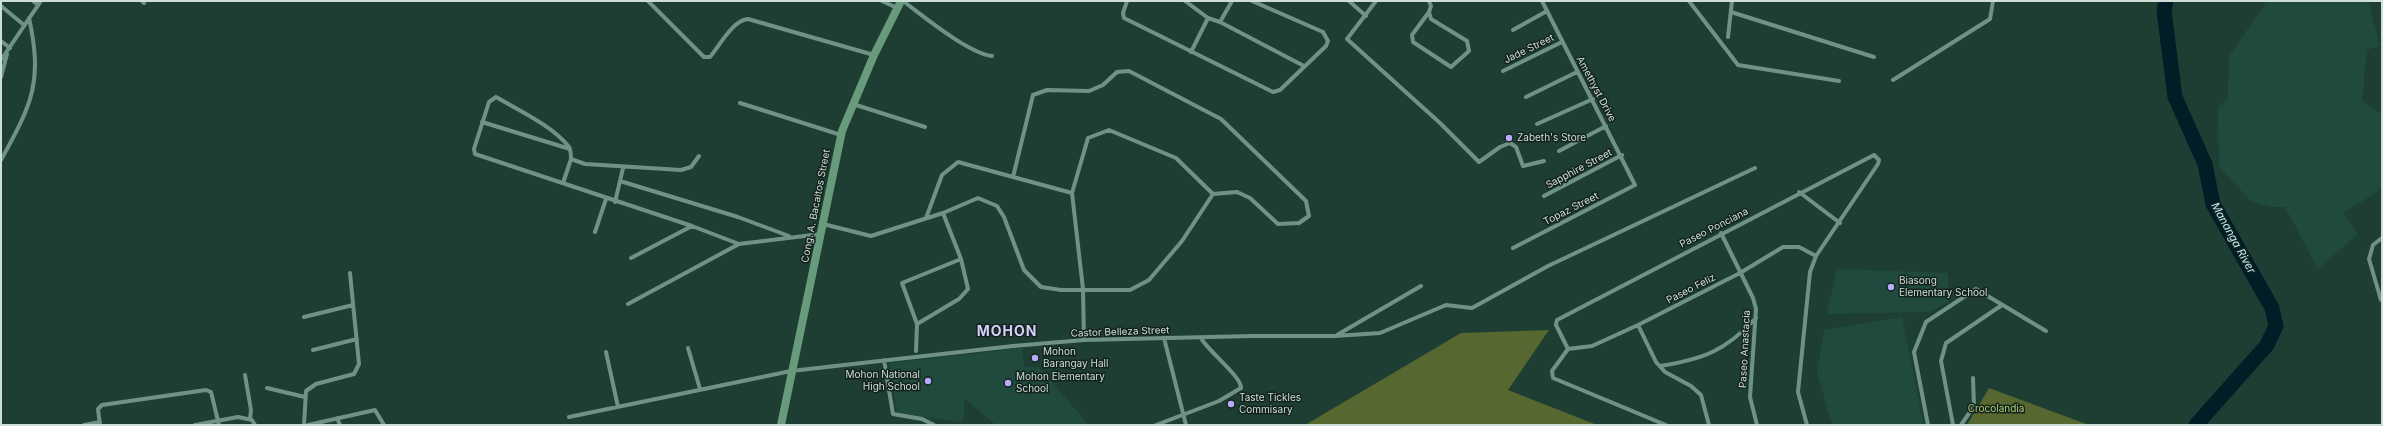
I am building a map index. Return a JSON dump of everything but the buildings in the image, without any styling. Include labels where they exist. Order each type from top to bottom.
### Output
[{"type":"street","points":[[33,1],[38,5]]},
{"type":"street","points":[[1,60],[41,1]]},
{"type":"street","points":[[648,1],[704,57],[710,57],[736,25],[742,19],[748,18],[874,55]]},
{"type":"street","points":[[882,1],[900,3],[982,54],[992,56]]},
{"type":"street","points":[[1127,1],[1123,13],[1124,18],[1272,92],[1280,90],[1326,46],[1328,41],[1325,34],[1252,1]]},
{"type":"street","points":[[1186,1],[1208,18],[1220,22],[1304,66]]},
{"type":"street","points":[[1220,22],[1232,1]]},
{"type":"street","points":[[1348,1],[1366,16]]},
{"type":"street","points":[[1376,1],[1347,39],[1440,123],[1479,162],[1500,147],[1510,143],[1516,147],[1523,166],[1544,161]]},
{"type":"street","points":[[1428,1],[1431,6],[1429,12],[1412,35],[1413,42],[1451,67],[1454,66],[1469,51],[1467,41],[1435,22],[1429,12]]},
{"type":"street","name":"Amethyst Drive","points":[[1542,1],[1577,72],[1622,155],[1635,185]]},
{"type":"street","points":[[1689,1],[1738,65],[1839,81]]},
{"type":"street","points":[[1728,37],[1732,1]]},
{"type":"street","points":[[1893,80],[1990,19],[1993,1]]},
{"type":"street","name":"Cong. A. Bacaltos Street","points":[[780,425],[841,135],[874,55],[900,3]]},
{"type":"street","points":[[1,6],[24,25]]},
{"type":"street","points":[[1513,30],[1547,12]]},
{"type":"street","points":[[1731,12],[1874,57]]},
{"type":"street","points":[[1,160],[32,97],[36,70],[35,44],[29,18]]},
{"type":"street","points":[[1190,52],[1208,18]]},
{"type":"street","points":[[1,41],[8,50]]},
{"type":"street","name":"Jade Street","points":[[1503,71],[1562,42]]},
{"type":"street","points":[[1,77],[8,50]]},
{"type":"street","points":[[1013,177],[1033,95],[1047,90],[1089,91],[1103,85],[1117,72],[1129,71],[1221,119],[1306,201],[1309,216],[1299,223],[1278,224],[1250,198],[1237,192],[1213,194],[1176,158],[1109,130],[1088,138],[1072,193],[1083,289],[1084,340]]},
{"type":"street","points":[[1526,97],[1577,72]]},
{"type":"street","points":[[563,183],[571,160],[570,149],[560,138],[533,119],[496,97],[489,102],[474,149],[475,154],[563,183],[614,202],[692,226],[739,244]]},
{"type":"street","points":[[1537,124],[1593,99]]},
{"type":"street","points":[[740,103],[841,135]]},
{"type":"street","points":[[853,104],[925,127]]},
{"type":"street","points":[[482,122],[570,149]]},
{"type":"street","points":[[1559,151],[1606,126]]},
{"type":"street","name":"Sapphire Street","points":[[1544,196],[1622,155]]},
{"type":"street","name":"Paseo Ponciana","points":[[1568,349],[1556,325],[1559,318],[1870,155],[1877,157],[1878,164],[1840,223]]},
{"type":"street","points":[[571,160],[586,164],[623,168],[681,170],[691,167],[699,156]]},
{"type":"street","points":[[926,218],[942,175],[958,162],[1072,193]]},
{"type":"street","points":[[614,202],[623,168]]},
{"type":"street","name":"Castor Belleza Street","points":[[569,417],[791,371],[884,360],[1084,340],[1335,336],[1380,333],[1446,305],[1472,308],[1548,266],[1755,168]]},
{"type":"street","points":[[620,181],[738,217],[791,237]]},
{"type":"street","name":"Topaz Street","points":[[1514,248],[1635,185]]},
{"type":"street","points":[[1799,192],[1840,223],[1816,256],[1810,272],[1798,392],[1808,425]]},
{"type":"street","points":[[823,224],[871,236],[943,212],[978,198],[997,206],[1004,217],[1024,270],[1041,287],[1061,290],[1130,290],[1149,280],[1182,241],[1213,194]]},
{"type":"street","points":[[595,232],[606,199]]},
{"type":"street","points":[[917,324],[966,293],[968,284],[961,259],[943,212]]},
{"type":"street","points":[[632,258],[692,226]]},
{"type":"street","name":"Paseo Anastacia","points":[[1721,233],[1753,298],[1756,318],[1750,397],[1757,425]]},
{"type":"street","points":[[628,304],[739,244],[821,234]]},
{"type":"street","points":[[2381,300],[2369,259],[2373,245],[2382,238]]},
{"type":"street","name":"Paseo Feliz","points":[[1568,349],[1592,346],[1638,325],[1740,273],[1783,247],[1799,247],[1816,256]]},
{"type":"street","points":[[916,352],[917,324],[902,283],[961,259]]},
{"type":"street","points":[[304,425],[306,391],[316,384],[354,374],[357,370],[356,339],[350,273]]},
{"type":"street","points":[[1335,336],[1421,286]]},
{"type":"street","points":[[1928,425],[1914,352],[1926,322],[1976,289],[2046,331]]},
{"type":"street","points":[[304,317],[353,305]]},
{"type":"street","points":[[1954,425],[1941,361],[1946,343],[2002,305]]},
{"type":"street","points":[[1660,366],[1687,362],[1715,352],[1740,335],[1756,318]]},
{"type":"street","points":[[1638,325],[1660,366],[1665,372],[1691,386],[1701,395],[1709,425]]},
{"type":"street","points":[[1164,338],[1186,425]]},
{"type":"street","points":[[1156,425],[1219,401],[1236,392],[1241,386],[1201,338]]},
{"type":"street","points":[[313,350],[356,339]]},
{"type":"street","points":[[688,348],[700,389]]},
{"type":"street","points":[[1568,349],[1552,371],[1551,374],[1557,381],[1666,425]]},
{"type":"street","points":[[606,352],[618,407]]},
{"type":"street","points":[[884,360],[893,414],[922,419],[934,425]]},
{"type":"street","points":[[245,375],[251,410],[250,419]]},
{"type":"street","points":[[1961,425],[1974,406],[1973,378]]},
{"type":"street","points":[[267,388],[305,397]]},
{"type":"street","points":[[84,425],[100,424],[98,409],[102,405],[206,390],[211,392],[218,423]]},
{"type":"street","points":[[308,425],[375,410],[384,425]]},
{"type":"street","points":[[196,425],[218,423],[238,417],[250,419],[255,425]]},
{"type":"street","points":[[337,418],[340,425]]},
{"type":"shaded area","points":[[2267,1],[2368,1],[2380,46],[2367,50],[2362,101],[2382,114],[2382,185],[2377,192],[2343,213],[2358,234],[2318,269],[2285,207],[2271,207],[2251,201],[2219,167],[2218,107],[2228,98],[2229,56]]},
{"type":"shaded area","name":"Biasong Elementary School","points":[[1837,269],[1948,273],[1948,302],[1930,312],[1827,314]]},
{"type":"shaded area","points":[[1902,317],[1924,425],[1832,425],[1817,372],[1824,330]]},
{"type":"shaded area","points":[[1022,348],[1024,367],[1039,367],[1089,425],[996,425],[965,399],[963,422],[897,414],[889,363]]},
{"type":"green space","points":[[1549,330],[1508,390],[1597,425],[1305,425],[1461,333]]},
{"type":"green space","name":"Crocolandia","points":[[1989,388],[2089,425],[1967,425]]},
{"type":"waterway","name":"Mananga River","points":[[2166,1],[2164,11],[2175,97],[2205,164],[2213,204],[2272,308],[2276,326],[2267,345],[2196,425]]},
{"type":"place","name":"Zabeth's Store","points":[[1509,138]]},
{"type":"place","name":"Biasong Elementary School","points":[[1891,287]]},
{"type":"place","name":"Mohon Barangay Hall","points":[[1035,358]]},
{"type":"place","name":"Mohon National High School","points":[[928,381]]},
{"type":"place","name":"Mohon Elementary School","points":[[1008,383]]},
{"type":"place","name":"Taste Tickles Commisary","points":[[1231,404]]},
{"type":"district","name":"MOHON","points":[[1007,332]]}]
